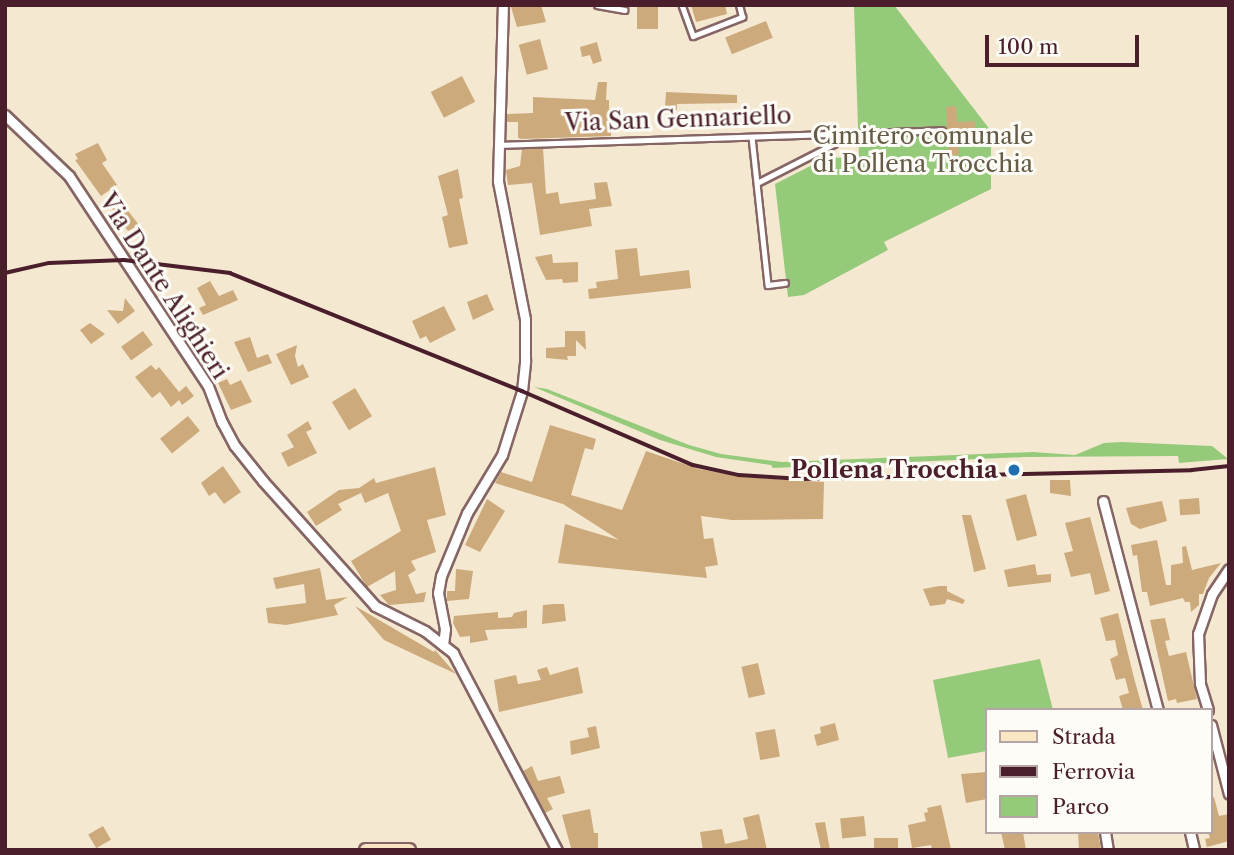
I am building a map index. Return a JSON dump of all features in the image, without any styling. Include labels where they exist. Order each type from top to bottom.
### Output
[{"type":"street","points":[[443,645],[445,629],[438,593],[441,576],[467,513],[502,455],[522,391],[526,360],[526,319],[499,188],[503,5]]},
{"type":"street","name":"Via Dante Alighieri","points":[[5,115],[69,176],[208,386],[235,446],[263,481],[375,606],[425,631],[453,653],[557,848]]},
{"type":"street","points":[[1103,501],[1157,708]]},
{"type":"street","points":[[1207,708],[1200,682],[1198,634],[1212,594],[1229,569]]},
{"type":"street","points":[[1213,730],[1225,766],[1229,794]]},
{"type":"street","points":[[366,850],[383,847],[409,850]]},
{"type":"lane","points":[[597,5],[625,10]]},
{"type":"lane","points":[[682,5],[693,36],[743,17],[739,5]]},
{"type":"lane","name":"Via San Gennariello","points":[[499,145],[942,130]]},
{"type":"lane","points":[[757,183],[834,144],[827,133]]},
{"type":"lane","points":[[752,137],[768,285],[785,283]]},
{"type":"green space","name":"Cimitero comunale di Pollena Trocchia","points":[[894,5],[991,131],[991,189],[884,242],[888,250],[804,295],[788,297],[775,184],[826,158],[859,157],[854,7]]},
{"type":"green space","points":[[534,387],[547,389],[689,445],[721,454],[782,462],[1032,452],[1075,455],[1104,443],[1122,442],[1212,446],[1228,459],[1179,463],[1178,456],[1025,457],[773,468],[771,465],[716,457],[660,440]]},
{"type":"green space","points":[[1040,659],[1052,708],[986,708],[986,751],[948,758],[933,680]]},
{"type":"building","points":[[541,5],[546,22],[517,27],[511,7]]},
{"type":"building","points":[[637,5],[658,5],[658,29],[637,29]]},
{"type":"building","points":[[691,5],[725,5],[727,14],[696,22]]},
{"type":"building","points":[[766,21],[773,38],[732,54],[725,37]]},
{"type":"building","points":[[540,39],[548,69],[527,75],[519,45]]},
{"type":"building","points":[[597,42],[602,61],[593,64],[590,55],[582,57],[580,47]]},
{"type":"building","points":[[462,76],[475,102],[444,118],[431,92]]},
{"type":"building","points":[[598,82],[607,82],[606,100],[609,100],[609,109],[612,109],[611,136],[522,139],[518,138],[518,122],[507,122],[507,114],[533,113],[533,97],[595,100]]},
{"type":"building","points":[[666,92],[737,95],[737,103],[677,104],[677,110],[668,110],[665,107]]},
{"type":"building","points":[[956,106],[957,122],[975,121],[976,137],[958,138],[959,155],[948,156],[946,107]]},
{"type":"building","points":[[98,143],[107,160],[102,163],[117,185],[101,196],[75,160],[78,159],[75,154]]},
{"type":"building","points":[[543,148],[546,194],[558,192],[560,204],[596,199],[594,183],[607,182],[612,206],[589,209],[592,226],[540,235],[532,183],[508,185],[506,170],[520,166],[522,149]]},
{"type":"building","points":[[458,169],[463,198],[459,199],[468,244],[449,248],[442,217],[448,215],[438,176]]},
{"type":"building","points":[[122,203],[139,225],[128,231],[112,209]]},
{"type":"building","points":[[637,248],[640,276],[689,270],[691,288],[589,299],[588,289],[597,288],[596,282],[618,279],[615,250]]},
{"type":"building","points":[[552,254],[553,263],[578,262],[578,282],[546,280],[535,257]]},
{"type":"building","points":[[210,281],[219,296],[233,290],[238,300],[203,315],[199,308],[206,305],[197,288]]},
{"type":"building","points":[[487,294],[494,310],[473,320],[467,302]]},
{"type":"building","points":[[125,298],[135,311],[118,324],[107,310],[123,311]]},
{"type":"building","points":[[444,306],[456,330],[430,343],[426,336],[420,339],[412,321]]},
{"type":"building","points":[[90,323],[105,334],[91,344],[80,330]]},
{"type":"building","points":[[143,331],[153,345],[131,361],[121,347]]},
{"type":"building","points":[[565,331],[585,331],[586,350],[576,340],[576,356],[567,356],[568,360],[546,358],[546,348],[565,347]]},
{"type":"building","points":[[250,337],[257,358],[268,354],[272,363],[248,372],[234,342]]},
{"type":"building","points":[[297,345],[295,356],[298,367],[303,364],[309,377],[291,385],[276,354]]},
{"type":"building","points":[[151,365],[156,370],[159,367],[179,392],[186,386],[194,396],[182,405],[179,400],[171,407],[160,392],[152,398],[135,377]]},
{"type":"building","points":[[227,379],[230,385],[241,380],[252,402],[231,410],[218,383]]},
{"type":"building","points":[[355,388],[372,416],[349,430],[332,402]]},
{"type":"building","points":[[188,416],[200,431],[172,453],[160,439]]},
{"type":"building","points":[[308,421],[312,429],[306,432],[317,453],[288,467],[281,453],[294,447],[287,435]]},
{"type":"building","points":[[550,425],[596,439],[593,450],[585,448],[571,495],[622,510],[646,451],[699,469],[744,477],[824,482],[823,519],[732,520],[701,516],[704,539],[713,538],[718,565],[705,567],[707,578],[558,563],[565,524],[619,540],[563,504],[495,483],[501,472],[532,482]]},
{"type":"building","points":[[223,466],[241,492],[224,504],[215,492],[209,496],[201,483]]},
{"type":"building","points":[[435,467],[446,515],[427,520],[436,552],[411,561],[416,570],[408,575],[416,594],[426,592],[424,602],[389,605],[380,595],[396,590],[395,571],[367,587],[351,561],[401,531],[388,493],[365,503],[361,493],[338,504],[342,510],[316,526],[307,512],[339,490],[359,488],[374,478],[376,483]]},
{"type":"building","points":[[1050,480],[1070,480],[1071,496],[1050,493]]},
{"type":"building","points":[[1026,494],[1037,536],[1017,541],[1006,499]]},
{"type":"building","points":[[1199,498],[1200,514],[1180,515],[1179,499]]},
{"type":"building","points":[[487,499],[505,511],[480,552],[465,545]]},
{"type":"building","points":[[1162,501],[1167,521],[1140,529],[1131,524],[1126,508]]},
{"type":"building","points":[[962,515],[971,515],[986,569],[974,572]]},
{"type":"building","points":[[1090,517],[1110,591],[1095,595],[1090,573],[1071,577],[1064,553],[1073,551],[1065,523]]},
{"type":"building","points":[[1157,540],[1166,585],[1171,585],[1171,565],[1183,563],[1182,547],[1186,546],[1192,570],[1221,563],[1209,578],[1203,594],[1199,594],[1199,605],[1191,612],[1190,602],[1185,602],[1183,598],[1150,606],[1147,592],[1142,592],[1137,555],[1133,556],[1131,545]]},
{"type":"building","points":[[1035,564],[1037,575],[1051,574],[1051,582],[1008,587],[1004,570]]},
{"type":"building","points":[[320,568],[326,600],[348,597],[334,605],[338,615],[286,625],[268,623],[266,608],[306,603],[304,584],[276,589],[273,578]]},
{"type":"building","points":[[456,569],[473,571],[469,599],[447,601],[447,591],[455,591]]},
{"type":"building","points":[[947,586],[947,591],[965,600],[963,604],[947,599],[945,604],[930,606],[923,589]]},
{"type":"building","points":[[564,604],[566,621],[542,624],[543,605]]},
{"type":"building","points":[[355,606],[434,652],[435,650],[456,674],[384,640]]},
{"type":"building","points":[[527,610],[527,628],[485,630],[488,640],[470,643],[470,636],[460,637],[453,623],[454,616],[498,612],[498,618],[512,617],[514,613]]},
{"type":"building","points":[[1118,613],[1142,708],[1122,708],[1119,696],[1129,693],[1125,678],[1116,680],[1110,659],[1118,655],[1115,640],[1106,641],[1100,618]]},
{"type":"building","points":[[1165,618],[1170,640],[1165,641],[1169,656],[1186,652],[1197,699],[1177,703],[1176,699],[1168,701],[1150,620]]},
{"type":"building","points":[[758,663],[765,694],[749,698],[741,667]]},
{"type":"building","points":[[547,667],[550,675],[578,667],[583,693],[499,712],[494,680],[516,675],[518,684],[541,680],[537,670]]},
{"type":"building","points":[[835,723],[839,740],[817,746],[814,735],[821,733],[820,727]]},
{"type":"building","points":[[596,726],[600,748],[571,755],[570,741],[589,737],[587,728]]},
{"type":"building","points":[[775,729],[780,757],[760,760],[755,732]]},
{"type":"building","points":[[532,766],[538,781],[560,776],[565,793],[547,798],[553,809],[545,813],[523,771]]},
{"type":"building","points":[[986,772],[986,799],[966,803],[961,774]]},
{"type":"building","points":[[1213,797],[1219,816],[1229,814],[1229,841],[1207,847],[1205,839],[1210,838],[1209,834],[1213,834]]},
{"type":"building","points":[[941,805],[951,849],[932,849],[931,845],[912,848],[908,825],[926,821],[924,813],[928,812],[927,808]]},
{"type":"building","points":[[590,809],[594,833],[598,833],[598,850],[571,848],[562,815]]},
{"type":"building","points":[[759,814],[767,850],[703,850],[700,832],[722,829],[725,844],[748,839],[743,818]]},
{"type":"building","points":[[864,816],[866,836],[842,838],[840,819]]},
{"type":"building","points":[[825,822],[830,850],[821,850],[815,823]]},
{"type":"building","points":[[103,826],[111,840],[96,848],[88,834]]},
{"type":"building","points":[[1001,834],[1023,834],[1026,850],[1005,850]]},
{"type":"building","points":[[1078,834],[1098,834],[1101,850],[1079,850]]},
{"type":"building","points":[[874,838],[898,838],[898,850],[874,850]]},
{"type":"railway","points":[[5,273],[49,263],[124,260],[230,273],[522,391],[693,465],[739,475],[802,479],[1192,470],[1229,466]]},
{"type":"place","name":"Pollena Trocchia","points":[[1014,470]]}]
